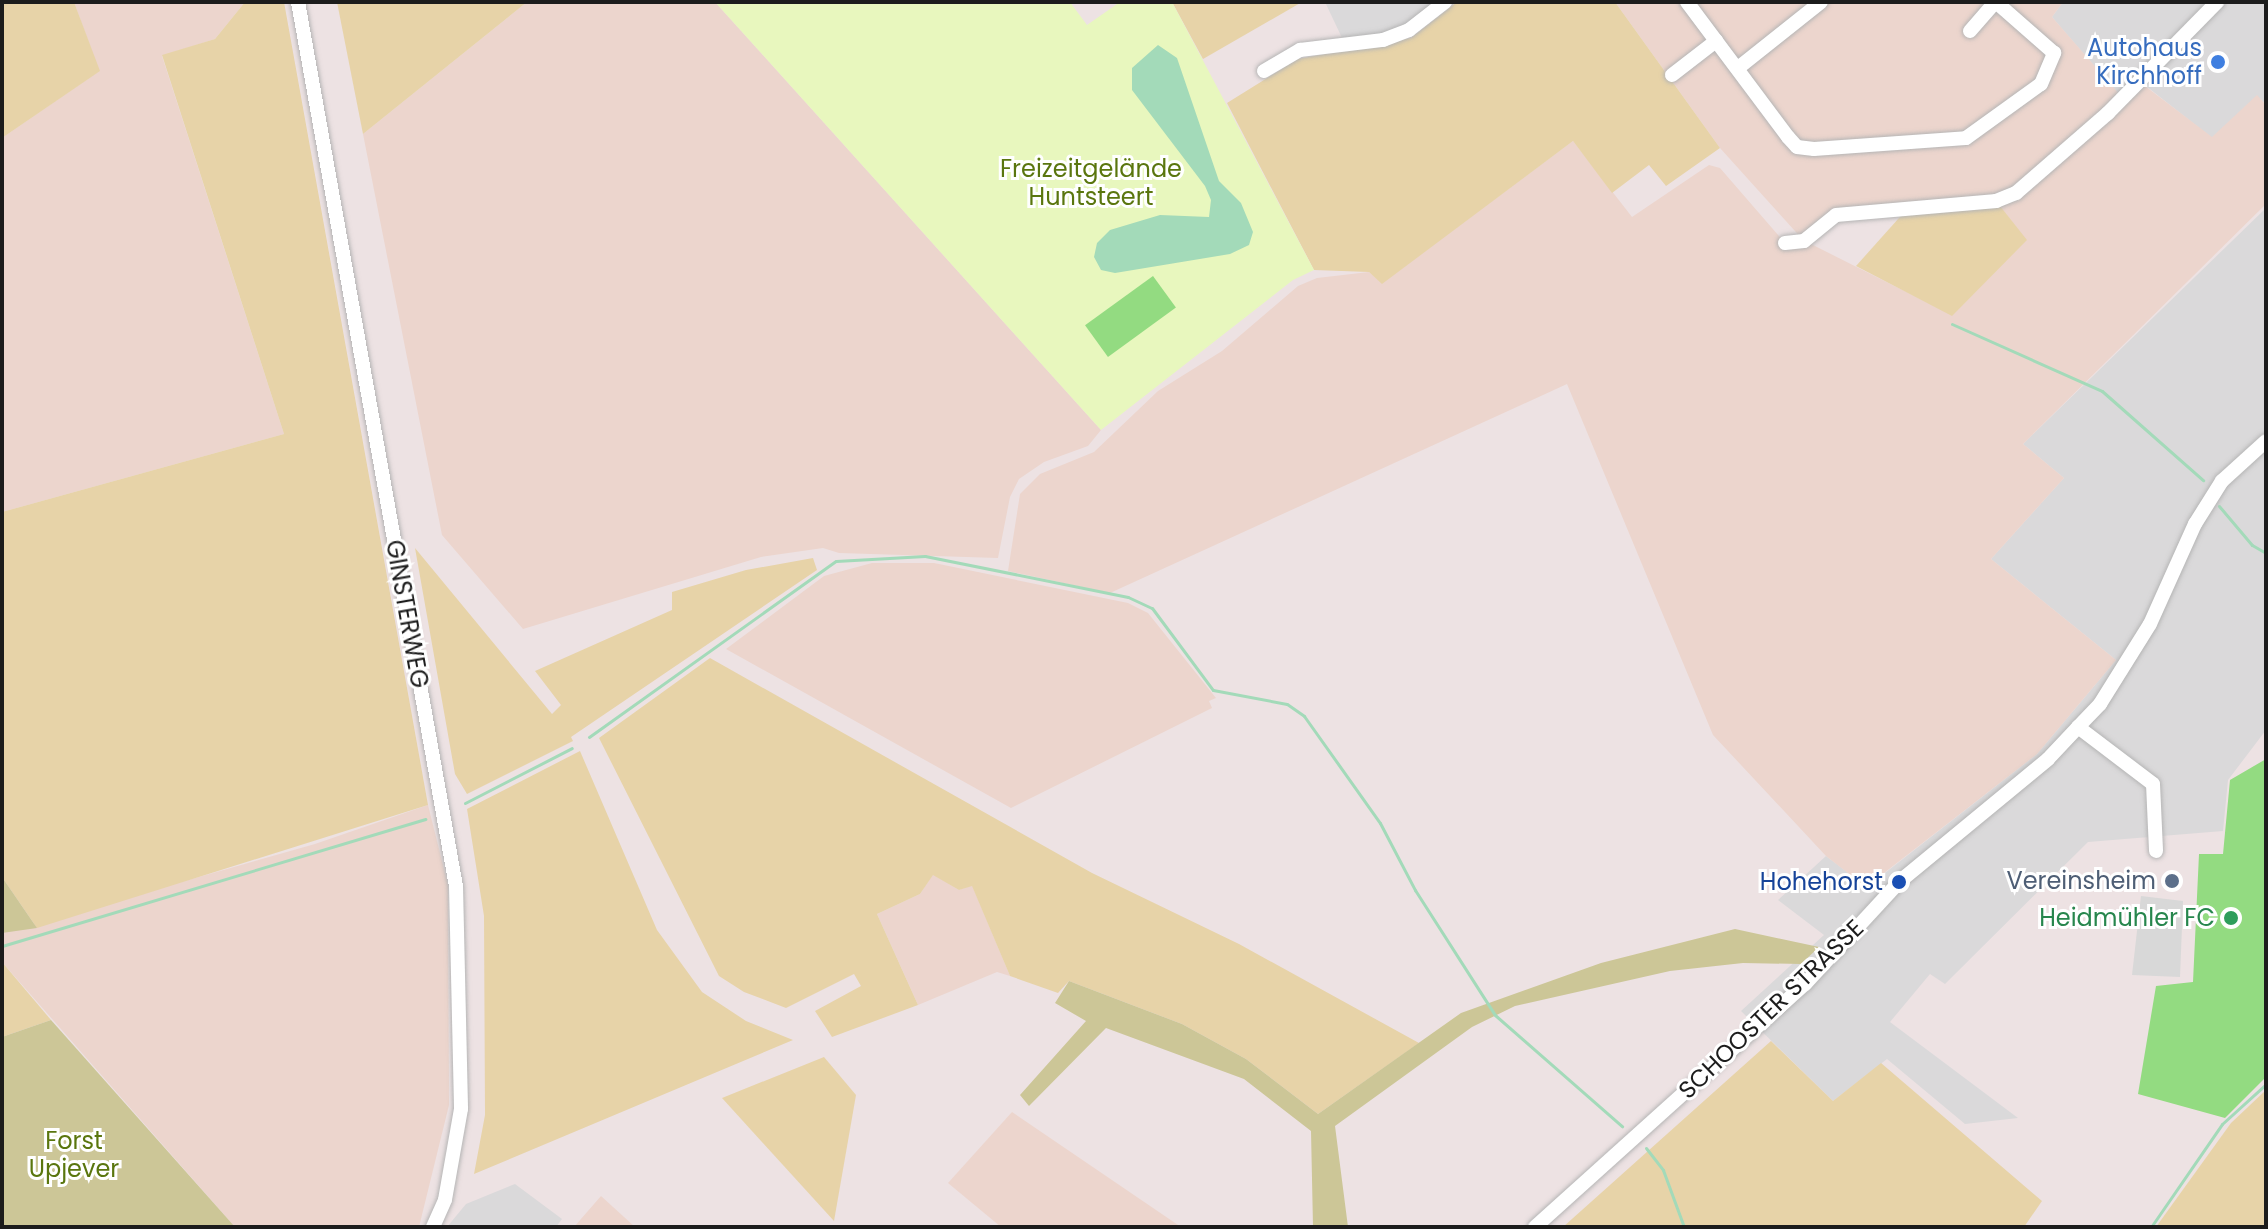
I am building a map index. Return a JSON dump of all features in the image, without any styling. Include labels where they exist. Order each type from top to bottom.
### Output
[{"type":"street","name":"GINSTERWEG","points":[[298,2],[456,886],[461,1109],[445,1200],[433,1227]]},
{"type":"street","points":[[1264,71],[1300,50],[1383,40],[1409,30],[1445,2]]},
{"type":"street","points":[[1687,2],[1797,147],[1966,138],[2041,84],[2053,65],[2054,53],[2045,43],[1996,2],[1970,31]]},
{"type":"street","points":[[1738,68],[1821,2]]},
{"type":"street","points":[[1785,243],[1804,241],[1836,215],[1996,201],[2016,193],[2108,113],[2217,2]]},
{"type":"street","points":[[1672,75],[1716,41]]},
{"type":"street","name":"SCHOOSTER STRASSE","points":[[1535,1227],[1805,984],[1899,882],[2048,759],[2100,704],[2150,624],[2195,524],[2222,481],[2266,441]]},
{"type":"street","points":[[2078,727],[2153,784],[2156,851]]},
{"type":"shaded area","points":[[2,2],[74,2],[100,71],[2,138]]},
{"type":"shaded area","points":[[74,2],[245,2],[215,39],[162,56],[284,434],[2,512],[2,138],[99,71]]},
{"type":"shaded area","points":[[245,2],[284,2],[428,805],[37,928],[2,877],[2,512],[284,434],[162,55],[215,39]]},
{"type":"shaded area","points":[[337,2],[527,2],[363,134]]},
{"type":"shaded area","points":[[527,2],[715,2],[1101,430],[1088,446],[1044,462],[1019,479],[1010,497],[998,558],[839,553],[823,548],[761,557],[523,629],[442,535],[363,134]]},
{"type":"shaded area","points":[[1172,2],[1302,2],[1203,59]]},
{"type":"shaded area","points":[[1325,2],[1438,2],[1424,17],[1380,37],[1343,40]]},
{"type":"shaded area","points":[[1457,2],[1615,2],[1720,148],[1666,186],[1649,165],[1612,193],[1573,141],[1382,284],[1369,272],[1314,270],[1227,103],[1298,59],[1411,38]]},
{"type":"shaded area","points":[[1615,2],[2063,2],[2052,17],[2127,103],[2145,86],[2212,137],[2257,95],[2266,105],[2266,204],[2023,444],[2064,478],[1991,559],[2116,660],[2037,754],[1866,887],[1826,856],[1713,735],[1567,384],[1110,593],[1008,571],[1020,494],[1040,474],[1094,452],[1158,391],[1222,351],[1298,286],[1317,278],[1369,272],[1382,283],[1573,141],[1632,217],[1709,165],[1720,168],[1785,243],[1804,241],[1720,148]],"holes":[[[1995,201],[1952,315],[1805,241],[1836,215]]]},
{"type":"shaded area","points":[[2063,2],[2266,2],[2266,104],[2257,96],[2212,138],[2146,86],[2127,104],[2052,17]]},
{"type":"shaded area","points":[[1158,45],[1177,58],[1219,181],[1241,203],[1253,232],[1249,245],[1230,254],[1115,273],[1101,270],[1094,257],[1097,243],[1110,230],[1160,215],[1209,217],[1211,200],[1205,186],[1132,90],[1132,68]]},
{"type":"shaded area","points":[[1996,201],[2027,240],[1952,316],[1856,266],[1907,209]]},
{"type":"shaded area","points":[[2266,208],[2266,730],[2228,780],[2223,831],[2088,842],[1945,984],[1930,974],[1890,1022],[2018,1118],[1965,1124],[1887,1059],[1833,1101],[1741,1011],[1824,935],[1778,900],[1826,856],[1867,887],[2037,754],[2116,660],[1991,559],[2064,478],[2023,444]]},
{"type":"shaded area","points":[[415,548],[552,714],[561,705],[535,671],[672,610],[672,592],[746,570],[813,558],[817,570],[571,737],[573,741],[467,794],[455,774]]},
{"type":"shaded area","points":[[872,563],[934,563],[1128,603],[1148,613],[1216,698],[1209,701],[1212,708],[1011,808],[726,649],[824,576]]},
{"type":"shaded area","points":[[710,658],[1092,873],[1239,944],[1419,1043],[1318,1114],[1246,1059],[1182,1024],[1069,981],[1058,993],[1010,976],[972,886],[959,890],[933,875],[920,894],[877,914],[918,1005],[832,1037],[815,1011],[861,986],[854,974],[786,1008],[744,992],[719,976],[599,738]]},
{"type":"shaded area","points":[[580,751],[657,930],[702,992],[746,1021],[793,1040],[474,1174],[485,1115],[484,916],[467,809]]},
{"type":"shaded area","points":[[428,805],[448,885],[449,1105],[419,1227],[235,1227],[2,962],[2,933],[315,844]]},
{"type":"shaded area","points":[[933,874],[959,890],[972,885],[1010,976],[997,972],[918,1005],[877,914],[920,894]]},
{"type":"shaded area","points":[[2141,896],[2183,901],[2180,977],[2132,975]]},
{"type":"shaded area","points":[[2,962],[51,1020],[2,1037]]},
{"type":"shaded area","points":[[1771,1041],[1833,1101],[1881,1063],[2042,1201],[2024,1227],[1563,1227]]},
{"type":"shaded area","points":[[824,1057],[856,1095],[834,1221],[722,1098]]},
{"type":"shaded area","points":[[2266,1090],[2266,1227],[2156,1227],[2231,1123]]},
{"type":"shaded area","points":[[1012,1112],[1181,1227],[1001,1227],[948,1183]]},
{"type":"shaded area","points":[[515,1184],[562,1219],[556,1227],[447,1227],[466,1204]]},
{"type":"shaded area","points":[[601,1196],[635,1227],[574,1227]]},
{"type":"green space","name":"Freizeitgelände Huntsteert","points":[[715,2],[1070,2],[1087,25],[1120,2],[1172,2],[1314,270],[1293,280],[1101,430]]},
{"type":"green space","points":[[1153,276],[1176,308],[1108,357],[1085,325]]},
{"type":"green space","name":"Heidmühler FC","points":[[2266,759],[2266,1077],[2225,1118],[2138,1094],[2156,986],[2193,982],[2199,854],[2223,854],[2230,780]]},
{"type":"green space","points":[[2,877],[37,928],[2,933]]},
{"type":"green space","points":[[1735,929],[1819,947],[1801,964],[1743,963],[1670,971],[1515,1006],[1472,1027],[1335,1126],[1348,1227],[1313,1227],[1311,1131],[1244,1079],[1106,1028],[1029,1106],[1020,1095],[1086,1021],[1055,1003],[1069,981],[1182,1024],[1246,1059],[1318,1114],[1461,1013],[1601,963]]},
{"type":"green space","name":"Forst Upjever","points":[[51,1020],[235,1227],[2,1227],[2,1037]]},
{"type":"waterway","points":[[1952,324],[2102,391],[2203,480]]},
{"type":"waterway","points":[[2219,506],[2252,545],[2266,553]]},
{"type":"waterway","points":[[589,737],[836,561],[925,556],[1128,597],[1152,608],[1213,690],[1287,704],[1304,716],[1380,823],[1415,890],[1495,1015],[1622,1126]]},
{"type":"waterway","points":[[465,803],[572,748]]},
{"type":"waterway","points":[[2,946],[425,819]]},
{"type":"waterway","points":[[2151,1227],[2222,1124],[2266,1084]]},
{"type":"waterway","points":[[1646,1148],[1663,1170],[1684,1227]]},
{"type":"place","name":"Autohaus Kirchhoff","points":[[2218,62]]},
{"type":"place","name":"Vereinsheim","points":[[2172,881]]},
{"type":"place","name":"Hohehorst","points":[[1899,882]]},
{"type":"place","name":"Heidmühler FC","points":[[2231,918]]}]
